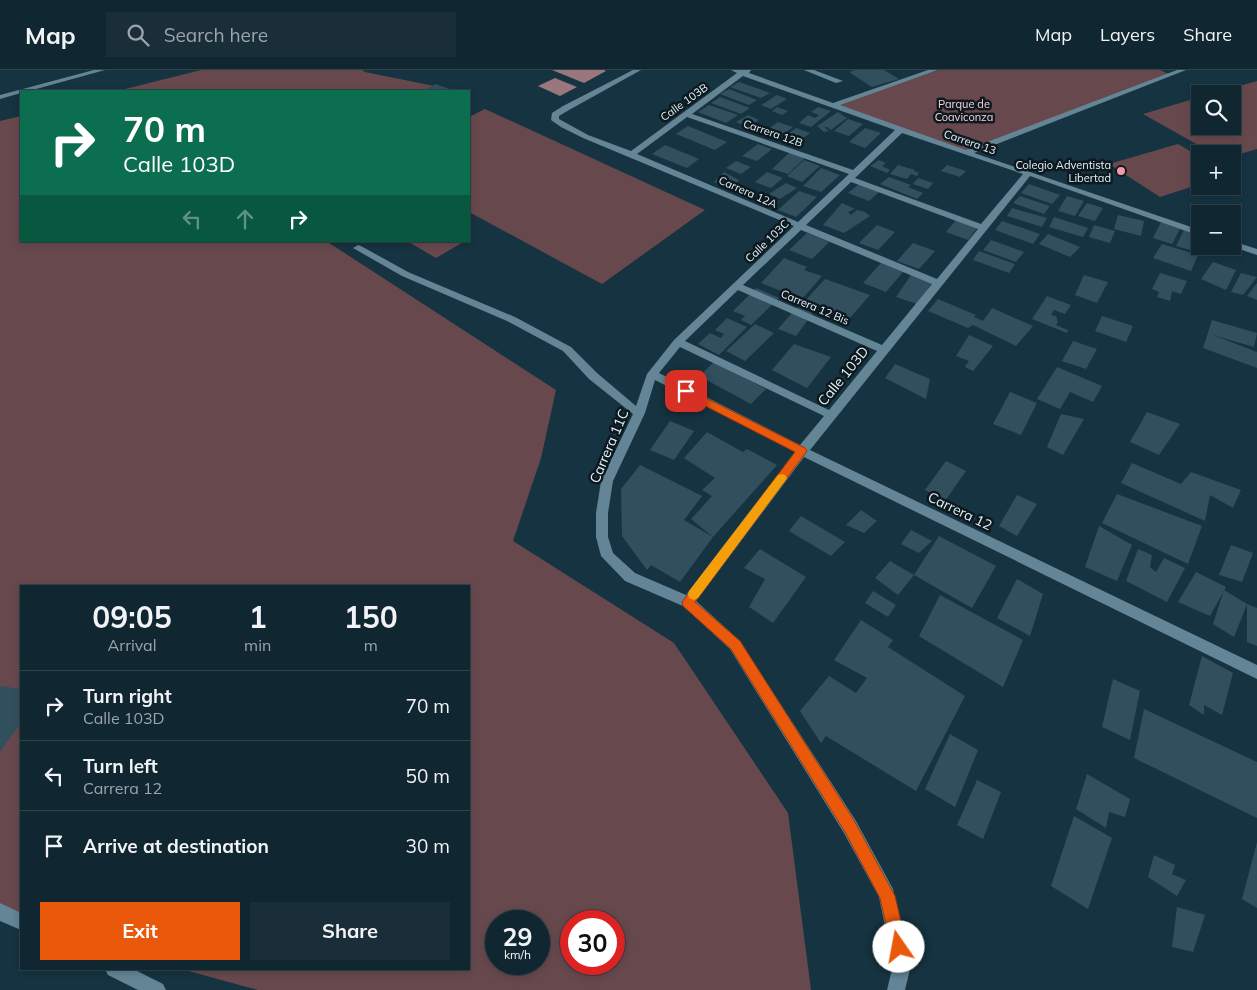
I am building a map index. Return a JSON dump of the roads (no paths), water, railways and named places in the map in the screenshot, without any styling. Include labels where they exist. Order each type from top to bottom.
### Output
[{"type":"street","points":[[26,90],[102,70]]},
{"type":"street","name":"Carrera 12A","points":[[638,70],[555,115],[555,120],[559,124],[798,227],[938,283]]},
{"type":"street","name":"Carrera 13","points":[[734,70],[901,128],[966,153],[1191,230]]},
{"type":"street","name":"Calle 103B","points":[[632,154],[742,73],[751,70]]},
{"type":"street","points":[[807,70],[838,81]]},
{"type":"street","points":[[834,105],[935,70]]},
{"type":"street","points":[[966,153],[1183,70]]},
{"type":"street","points":[[0,97],[20,92]]},
{"type":"street","name":"Carrera 12B","points":[[686,114],[851,175],[983,228]]},
{"type":"street","name":"Calle 103C","points":[[652,374],[678,342],[901,128]]},
{"type":"street","name":"Calle 103D","points":[[688,602],[802,451],[1028,173]]},
{"type":"street","points":[[1241,247],[1257,252]]},
{"type":"street","points":[[358,248],[405,274],[511,319],[567,349],[593,376],[639,413]]},
{"type":"street","name":"Carrera 12 Bis","points":[[736,286],[884,350]]},
{"type":"street","points":[[678,342],[831,415]]},
{"type":"street","name":"Carrera 11C","points":[[652,374],[639,413],[607,481],[602,513],[602,537],[607,556],[630,577],[688,602],[735,645],[850,827],[888,896],[902,964],[896,990]]},
{"type":"street","name":"Carrera 12","points":[[652,374],[802,451],[1257,672]]},
{"type":"street","points":[[0,912],[20,922]]},
{"type":"street","points":[[116,970],[157,990]]},
{"type":"place","name":"Colegio Adventista Libertad","points":[[1121,171]]},
{"type":"park label","name":"Parque de Coaviconza","points":[[964,110]]}]
